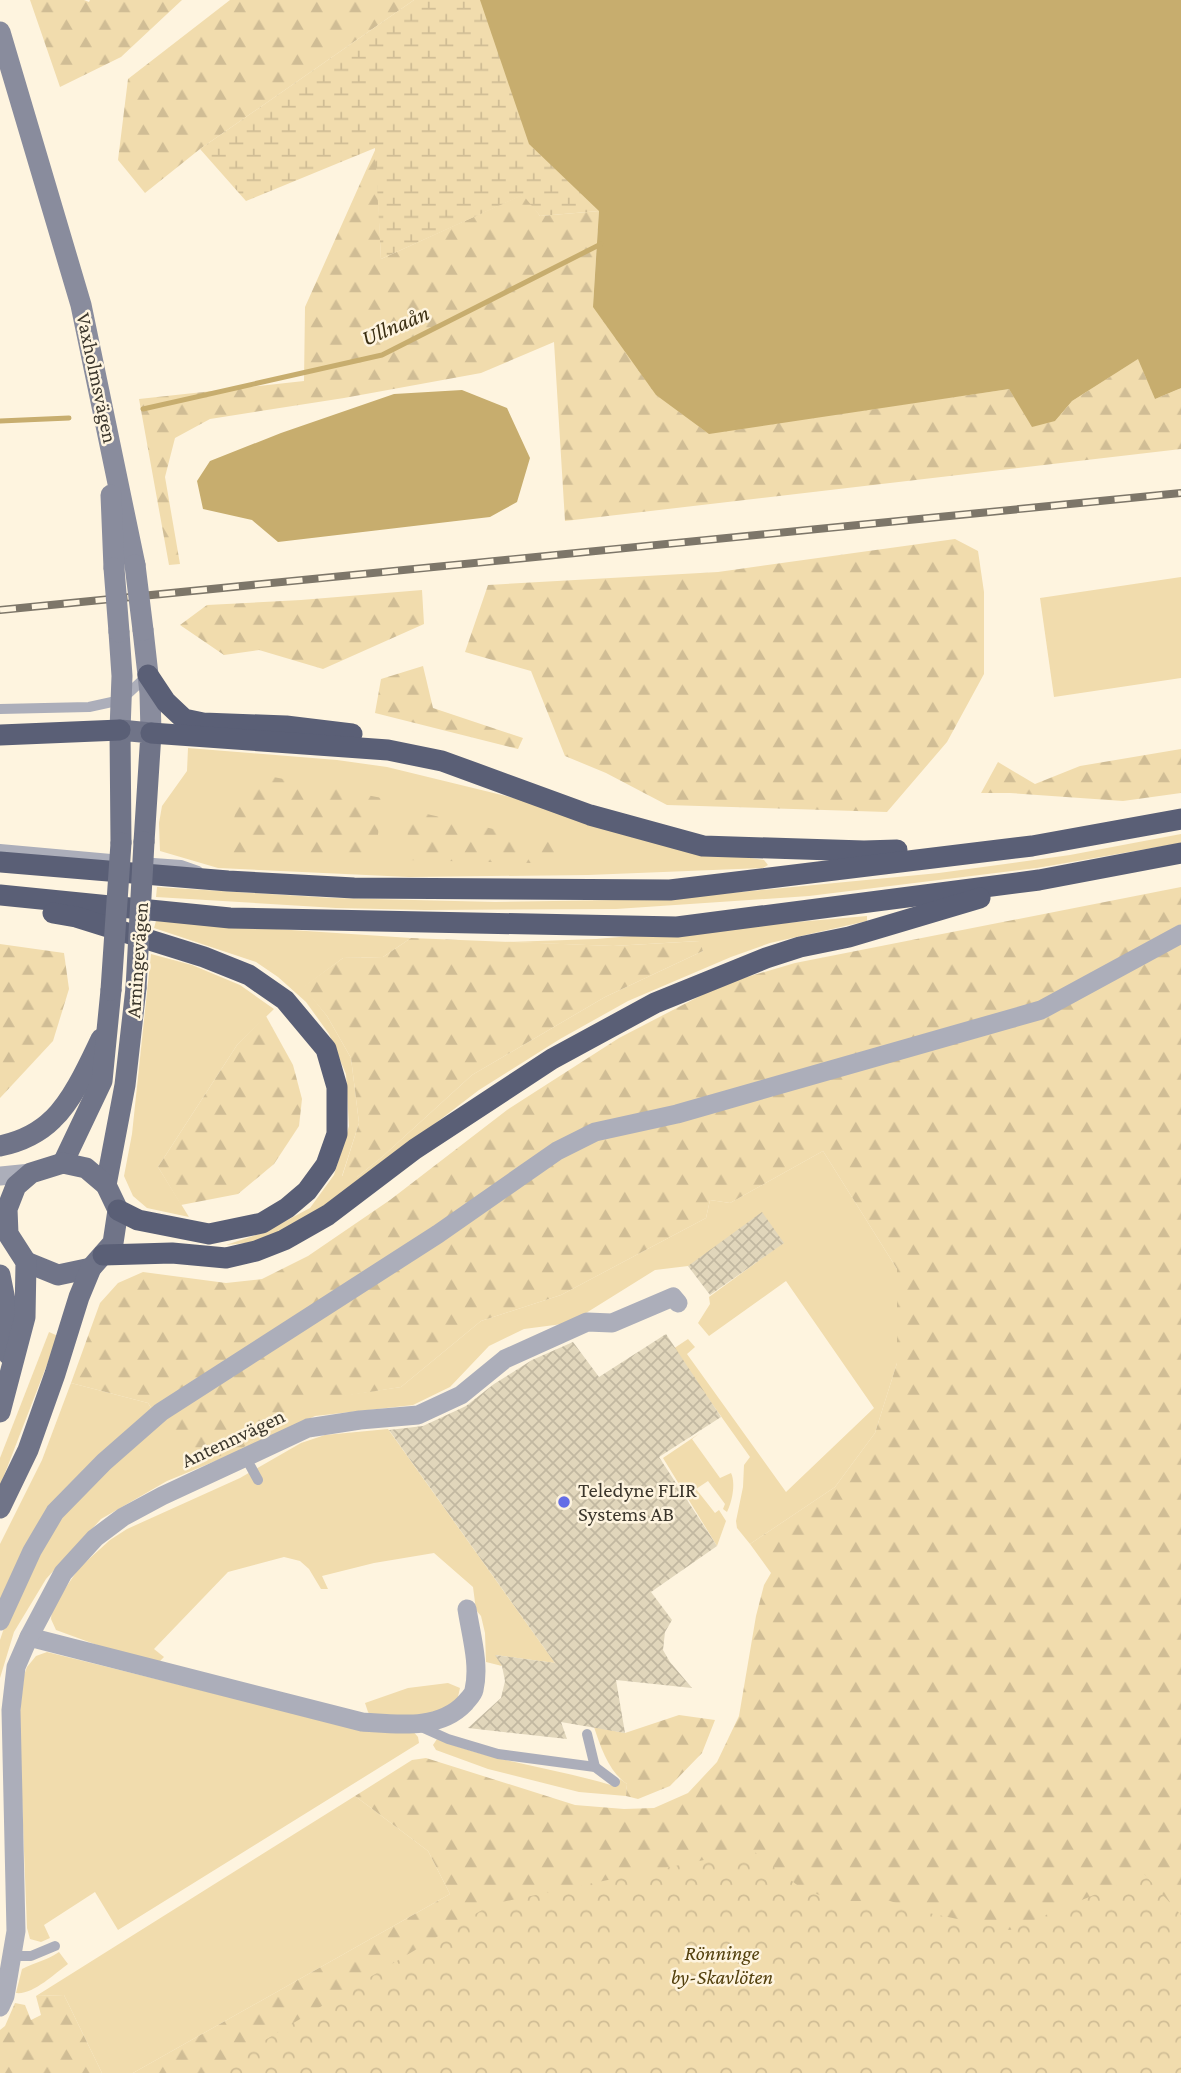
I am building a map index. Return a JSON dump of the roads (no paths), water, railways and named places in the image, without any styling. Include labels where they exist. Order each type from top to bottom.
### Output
[{"type":"highway","points":[[148,675],[166,702],[184,719],[203,723],[286,726],[366,735],[388,750]]},
{"type":"highway","points":[[0,735],[120,730]]},
{"type":"highway","points":[[151,733],[388,750],[442,761],[590,815],[703,846],[864,851],[1032,846]]},
{"type":"highway","points":[[0,862],[228,881],[354,888],[670,890],[1032,846],[1181,819]]},
{"type":"highway","points":[[0,895],[230,918],[677,927],[1039,880],[1181,853]]},
{"type":"highway","points":[[97,1261],[172,1253],[226,1258],[256,1251],[284,1240],[328,1215],[415,1149],[552,1059],[655,1003],[765,958],[800,947],[849,937],[1039,880]]},
{"type":"highway","points":[[0,903],[76,917],[204,957],[249,975],[285,1000],[326,1049],[337,1087],[337,1134],[326,1165],[307,1191],[287,1208],[262,1223],[209,1234],[138,1220],[118,1210]]},
{"type":"main road","name":"Vaxholmsvägen","points":[[0,32],[82,305],[108,430],[125,566],[144,630],[151,733]]},
{"type":"main road","points":[[125,566],[119,632],[120,730],[151,733]]},
{"type":"main road","name":"Arningevägen","points":[[63,1163],[102,1081],[121,843],[120,730]]},
{"type":"main road","name":"Arningevägen","points":[[106,1185],[125,1084],[136,988],[151,733]]},
{"type":"main road","points":[[0,1146],[20,1141],[53,1120],[79,1083],[108,1024]]},
{"type":"main road","points":[[0,1508],[28,1450],[79,1297],[97,1261],[113,1243],[118,1210],[106,1185],[86,1168],[63,1163],[31,1173],[16,1186],[7,1209],[4,1230],[26,1262],[58,1275],[97,1261]]},
{"type":"main road","points":[[0,1412],[25,1317],[26,1262]]},
{"type":"main road","points":[[0,1275],[6,1305],[10,1374]]},
{"type":"street","points":[[0,1622],[32,1550],[55,1512],[104,1462],[161,1412],[438,1234],[557,1150],[594,1132],[677,1114],[1041,1010],[1181,934]]},
{"type":"street","points":[[0,1176],[31,1173]]},
{"type":"street","name":"Antennvägen","points":[[0,2007],[5,1996],[16,1931],[14,1839],[6,1777],[16,1667],[63,1573],[95,1538],[122,1517],[162,1496],[307,1428],[418,1415],[461,1395],[505,1359],[587,1322],[612,1323],[673,1297],[678,1303]]},
{"type":"street","points":[[29,1637],[362,1722],[414,1724],[435,1721],[459,1709],[474,1693],[476,1669],[467,1609]]},
{"type":"street","points":[[0,1819],[14,1839]]},
{"type":"lane","points":[[0,709],[89,707],[121,700],[148,675]]},
{"type":"lane","points":[[0,849],[181,865],[228,881]]},
{"type":"lane","points":[[246,1458],[258,1480]]},
{"type":"lane","points":[[414,1724],[448,1739],[498,1754],[595,1768],[615,1782]]},
{"type":"lane","points":[[587,1734],[595,1768]]},
{"type":"lane","points":[[12,1956],[31,1956],[55,1946]]},
{"type":"waterway","name":"Ullnaån","points":[[143,409],[382,355],[601,244]]},
{"type":"waterway","name":"Ullnaån","points":[[0,421],[69,418]]},
{"type":"railway","points":[[0,610],[1181,493]]},
{"type":"place","name":"Teledyne FLIR Systems AB","points":[[564,1502]]},
{"type":"park label","name":"Rönninge by-Skavlöten","points":[[722,1965]]}]
